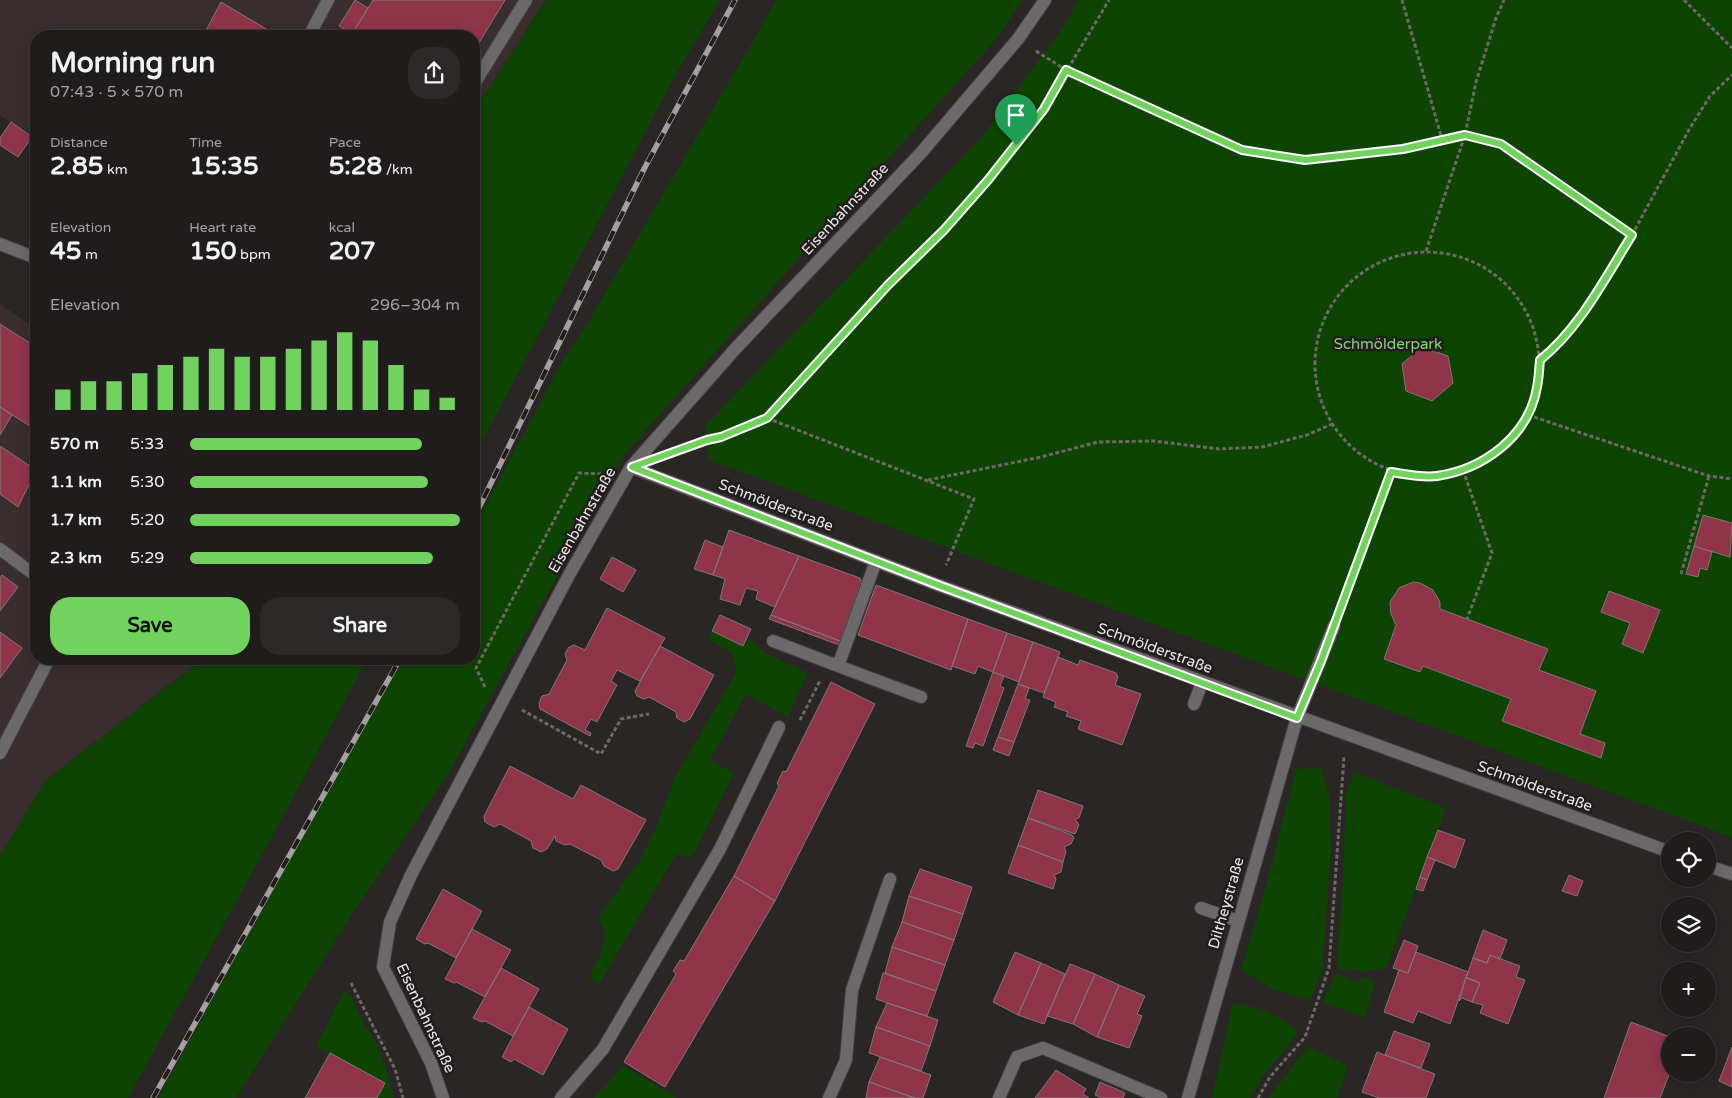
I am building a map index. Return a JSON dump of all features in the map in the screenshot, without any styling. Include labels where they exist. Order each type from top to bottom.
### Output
[{"type":"street","points":[[312,30],[328,0]]},
{"type":"street","points":[[480,74],[526,0]]},
{"type":"street","name":"Eisenbahnstraße","points":[[443,1098],[431,1063],[383,967],[390,922],[499,705],[568,575],[632,467],[736,348],[920,154],[1018,40],[1045,0]]},
{"type":"street","points":[[0,244],[30,256]]},
{"type":"street","name":"Schmölderstraße","points":[[632,467],[938,585],[1346,736],[1661,849]]},
{"type":"street","points":[[0,549],[30,572]]},
{"type":"street","points":[[838,666],[876,561]]},
{"type":"street","name":"Diltheystraße","points":[[1188,1098],[1297,718],[1334,626]]},
{"type":"street","points":[[773,641],[921,697]]},
{"type":"street","points":[[0,753],[46,665]]},
{"type":"street","points":[[1194,704],[1202,682]]},
{"type":"street","points":[[561,1098],[603,1049],[715,858],[779,727]]},
{"type":"street","points":[[1716,869],[1732,874]]},
{"type":"street","points":[[829,1098],[846,1060],[852,990],[890,879]]},
{"type":"street","points":[[1201,908],[1238,921]]},
{"type":"street","points":[[999,1098],[1018,1057],[1043,1048],[1161,1098]]},
{"type":"path","points":[[673,452],[721,437],[767,418],[888,285],[944,230],[988,180],[1044,109],[1109,0]]},
{"type":"path","points":[[1402,0],[1442,138]]},
{"type":"path","points":[[1426,251],[1465,135],[1476,82],[1496,18],[1504,0]]},
{"type":"path","points":[[1684,0],[1732,48]]},
{"type":"path","points":[[1018,40],[1066,70],[1242,150],[1305,160],[1403,149],[1442,138],[1465,135],[1501,144],[1632,235]]},
{"type":"path","points":[[1540,360],[1559,345],[1579,318],[1632,235],[1690,128],[1710,96],[1732,75]]},
{"type":"path","points":[[1426,251],[1461,256],[1492,271],[1517,295],[1533,326],[1540,360],[1537,388],[1528,415],[1516,434],[1501,449],[1483,462],[1463,470],[1435,476],[1391,472],[1352,448],[1332,424],[1318,392],[1314,358],[1321,324],[1337,295],[1362,271],[1392,256],[1426,251]]},
{"type":"path","points":[[1528,415],[1709,476],[1732,479]]},
{"type":"path","points":[[767,418],[974,499],[938,585]]},
{"type":"path","points":[[928,480],[1041,457],[1098,442],[1154,441],[1219,449],[1262,447],[1307,435],[1332,424]]},
{"type":"path","points":[[1463,470],[1492,553],[1467,619]]},
{"type":"path","points":[[1334,626],[1391,472]]},
{"type":"path","points":[[480,660],[579,473]]},
{"type":"path","points":[[1681,574],[1709,476]]},
{"type":"path","points":[[478,665],[476,668],[499,705],[601,754],[621,718],[649,714]]},
{"type":"path","points":[[779,727],[784,718],[796,726],[825,673]]},
{"type":"path","points":[[1258,1098],[1270,1077],[1305,1037],[1329,968],[1346,736]]},
{"type":"path","points":[[351,983],[395,1069],[402,1098]]},
{"type":"shaded area","points":[[0,0],[546,0],[480,102],[480,30],[30,30],[30,135],[0,115]]},
{"type":"shaded area","points":[[0,304],[30,325],[30,665],[194,665],[45,781],[0,867]]},
{"type":"green space","points":[[546,0],[720,0],[677,72],[480,446],[480,102]]},
{"type":"green space","points":[[777,0],[1022,0],[998,37],[624,455],[448,774],[354,911],[236,1098],[158,1098],[398,665],[480,665],[480,516],[562,362],[587,324]]},
{"type":"green space","name":"Schmölderpark","points":[[1079,0],[1732,0],[1732,837],[709,460],[706,425],[981,138],[1062,29]]},
{"type":"green space","points":[[712,631],[743,646],[750,638],[765,653],[808,673],[788,717],[746,694],[710,760],[734,773],[696,850],[691,857],[678,854],[675,856],[599,984],[589,977],[603,948],[604,933],[598,918],[639,862],[656,827],[676,776],[736,673],[736,666],[732,655],[708,640]]},
{"type":"green space","points":[[195,665],[364,665],[128,1098],[0,1098],[0,856],[45,781]]},
{"type":"green space","points":[[1321,768],[1329,794],[1331,853],[1322,971],[1310,1000],[1274,990],[1241,970],[1264,894],[1296,769]]},
{"type":"green space","points":[[1354,772],[1446,808],[1386,968],[1362,972],[1352,969],[1347,972],[1341,970],[1337,964],[1346,795]]},
{"type":"green space","points":[[1336,973],[1355,982],[1363,977],[1375,982],[1365,1018],[1323,1002]]},
{"type":"green space","points":[[344,991],[351,996],[380,1052],[388,1074],[393,1098],[377,1098],[385,1083],[316,1046]]},
{"type":"green space","points":[[1233,1003],[1268,1012],[1285,1021],[1298,1033],[1263,1076],[1250,1098],[1212,1098]]},
{"type":"green space","points":[[1308,1047],[1348,1066],[1337,1098],[1268,1098]]},
{"type":"green space","points":[[623,1066],[677,1098],[594,1098]]},
{"type":"building","points":[[355,0],[368,8],[354,30],[346,30],[339,26]]},
{"type":"building","points":[[373,0],[505,0],[480,41],[480,30],[354,30]]},
{"type":"building","points":[[221,2],[268,30],[206,30]]},
{"type":"building","points":[[11,122],[30,136],[30,140],[18,157],[0,145],[0,138]]},
{"type":"building","points":[[0,324],[30,343],[30,426],[0,407]]},
{"type":"building","points":[[1422,347],[1448,356],[1453,383],[1432,401],[1406,391],[1402,364]]},
{"type":"building","points":[[0,407],[12,415],[0,435]]},
{"type":"building","points":[[0,446],[30,466],[30,482],[18,507],[0,494]]},
{"type":"building","points":[[1703,515],[1732,523],[1730,557],[1694,546]]},
{"type":"building","points":[[729,530],[799,556],[775,607],[756,599],[758,591],[746,588],[740,605],[720,599],[725,579],[713,575]]},
{"type":"building","points":[[705,540],[723,547],[713,575],[694,569]]},
{"type":"building","points":[[1694,546],[1712,552],[1707,570],[1700,568],[1698,577],[1686,574]]},
{"type":"building","points":[[799,556],[860,578],[861,582],[840,641],[771,615]]},
{"type":"building","points":[[612,557],[636,570],[623,592],[600,579]]},
{"type":"building","points":[[2,575],[18,587],[0,611],[0,578]]},
{"type":"building","points":[[1413,582],[1420,583],[1433,590],[1440,602],[1440,609],[1548,649],[1539,670],[1596,691],[1580,734],[1605,743],[1601,758],[1502,721],[1511,699],[1423,666],[1420,672],[1384,659],[1396,625],[1391,614],[1390,602],[1399,588]]},
{"type":"building","points":[[876,585],[968,619],[951,670],[858,635]]},
{"type":"building","points":[[1609,591],[1660,610],[1643,653],[1622,644],[1630,623],[1601,612]]},
{"type":"building","points":[[607,608],[665,638],[640,681],[617,670],[611,681],[617,685],[597,722],[591,719],[585,730],[591,733],[590,736],[540,709],[539,703],[542,696],[549,694],[567,660],[565,654],[569,647],[574,645],[585,650]]},
{"type":"building","points":[[720,615],[751,629],[743,646],[712,631]]},
{"type":"building","points":[[771,615],[840,641],[839,645],[769,619]]},
{"type":"building","points":[[968,619],[1007,633],[993,672],[978,666],[975,674],[952,666]]},
{"type":"building","points":[[0,632],[22,648],[0,678]]},
{"type":"building","points":[[1007,633],[1033,642],[1019,682],[993,672]]},
{"type":"building","points":[[1033,642],[1060,652],[1044,693],[1018,684]]},
{"type":"building","points":[[660,646],[714,675],[690,719],[684,722],[677,718],[676,712],[649,697],[644,699],[637,696],[635,691]]},
{"type":"building","points":[[1058,657],[1078,665],[1080,660],[1116,673],[1118,677],[1115,685],[1141,694],[1122,745],[1078,729],[1081,721],[1066,716],[1068,712],[1054,707],[1056,702],[1043,697]]},
{"type":"building","points":[[993,672],[1004,676],[1000,686],[1004,688],[983,746],[975,743],[973,748],[966,746]]},
{"type":"building","points":[[831,682],[875,704],[775,901],[734,876],[779,786],[777,783],[783,771],[786,772]]},
{"type":"building","points":[[1018,684],[1029,688],[1025,699],[1030,700],[1014,742],[998,737]]},
{"type":"building","points":[[998,737],[1014,742],[1009,756],[993,750]]},
{"type":"building","points":[[510,766],[573,799],[581,785],[646,820],[618,869],[613,871],[604,866],[601,860],[570,844],[565,845],[556,841],[555,836],[547,849],[541,852],[533,848],[531,841],[500,824],[494,827],[485,822],[484,816]]},
{"type":"building","points":[[1038,790],[1083,806],[1079,818],[1075,819],[1079,825],[1075,834],[1028,818]]},
{"type":"building","points":[[1028,818],[1074,837],[1071,844],[1064,847],[1066,851],[1063,862],[1018,845]]},
{"type":"building","points":[[1438,830],[1465,840],[1455,868],[1427,857]]},
{"type":"building","points":[[1018,845],[1063,862],[1061,872],[1054,875],[1056,879],[1053,889],[1008,873]]},
{"type":"building","points":[[1427,857],[1435,860],[1427,880],[1420,877]]},
{"type":"building","points":[[920,869],[972,887],[963,914],[909,896]]},
{"type":"building","points":[[1569,875],[1583,881],[1577,896],[1562,891]]},
{"type":"building","points":[[734,876],[775,901],[665,1087],[624,1062],[676,974],[673,971],[680,960],[684,961]]},
{"type":"building","points":[[1420,877],[1427,880],[1423,891],[1416,889]]},
{"type":"building","points":[[443,889],[482,911],[456,958],[428,943],[425,944],[416,939]]},
{"type":"building","points":[[909,896],[963,914],[954,940],[902,922]]},
{"type":"building","points":[[902,922],[954,940],[945,965],[892,947]]},
{"type":"building","points":[[472,929],[511,950],[485,997],[456,982],[445,979]]},
{"type":"building","points":[[1483,930],[1507,940],[1500,959],[1490,955],[1487,963],[1473,958]]},
{"type":"building","points":[[1404,940],[1418,946],[1408,973],[1393,968]]},
{"type":"building","points":[[892,947],[945,965],[936,991],[885,973]]},
{"type":"building","points":[[1015,952],[1041,963],[1018,1015],[993,1002]]},
{"type":"building","points":[[1416,952],[1468,972],[1450,1024],[1418,1011],[1413,1023],[1384,1012],[1399,970],[1408,973]]},
{"type":"building","points":[[1490,955],[1520,966],[1516,977],[1525,980],[1508,1024],[1480,1013],[1483,1005],[1472,1002],[1480,983],[1466,978],[1473,958],[1487,963]]},
{"type":"building","points":[[1041,963],[1065,974],[1044,1024],[1018,1015]]},
{"type":"building","points":[[1070,964],[1095,974],[1073,1024],[1047,1016]]},
{"type":"building","points":[[501,968],[539,989],[513,1036],[485,1021],[482,1022],[473,1018]]},
{"type":"building","points":[[883,973],[936,991],[927,1016],[876,999]]},
{"type":"building","points":[[1095,974],[1119,985],[1097,1037],[1073,1024]]},
{"type":"building","points":[[1466,977],[1480,983],[1472,1002],[1462,998],[1459,1001]]},
{"type":"building","points":[[1119,985],[1145,996],[1137,1014],[1142,1016],[1129,1048],[1097,1037]]},
{"type":"building","points":[[887,1003],[938,1020],[930,1046],[876,1027]]},
{"type":"building","points":[[529,1007],[568,1029],[543,1075],[514,1059],[511,1062],[502,1057]]},
{"type":"building","points":[[1631,1022],[1661,1034],[1661,1082],[1666,1082],[1660,1098],[1604,1098]]},
{"type":"building","points":[[876,1027],[930,1046],[921,1071],[869,1053]]},
{"type":"building","points":[[1394,1031],[1430,1044],[1421,1068],[1385,1055]]},
{"type":"building","points":[[1732,1047],[1732,1087],[1719,1081]]},
{"type":"building","points":[[1377,1052],[1435,1074],[1426,1098],[1379,1098],[1362,1092]]},
{"type":"building","points":[[330,1053],[385,1083],[377,1098],[305,1098]]},
{"type":"building","points":[[880,1057],[931,1075],[923,1098],[915,1098],[869,1082]]},
{"type":"building","points":[[1056,1070],[1086,1089],[1083,1094],[1089,1098],[1035,1098]]},
{"type":"building","points":[[869,1082],[915,1098],[866,1098]]},
{"type":"building","points":[[1100,1082],[1125,1093],[1123,1098],[1102,1098],[1095,1095]]},
{"type":"railway","points":[[480,506],[644,169],[735,0]]},
{"type":"railway","points":[[153,1098],[397,665]]},
{"type":"route","points":[[1066,70],[1242,150],[1305,160],[1403,149],[1442,138],[1465,135],[1501,144],[1632,235],[1579,318],[1559,345],[1540,360],[1537,388],[1528,415],[1516,434],[1501,449],[1483,462],[1463,470],[1435,476],[1391,472],[1321,661],[1297,718],[938,585],[632,467],[707,440],[721,437],[767,418],[888,285],[944,230],[1016,145],[1044,109],[1066,70]]}]
